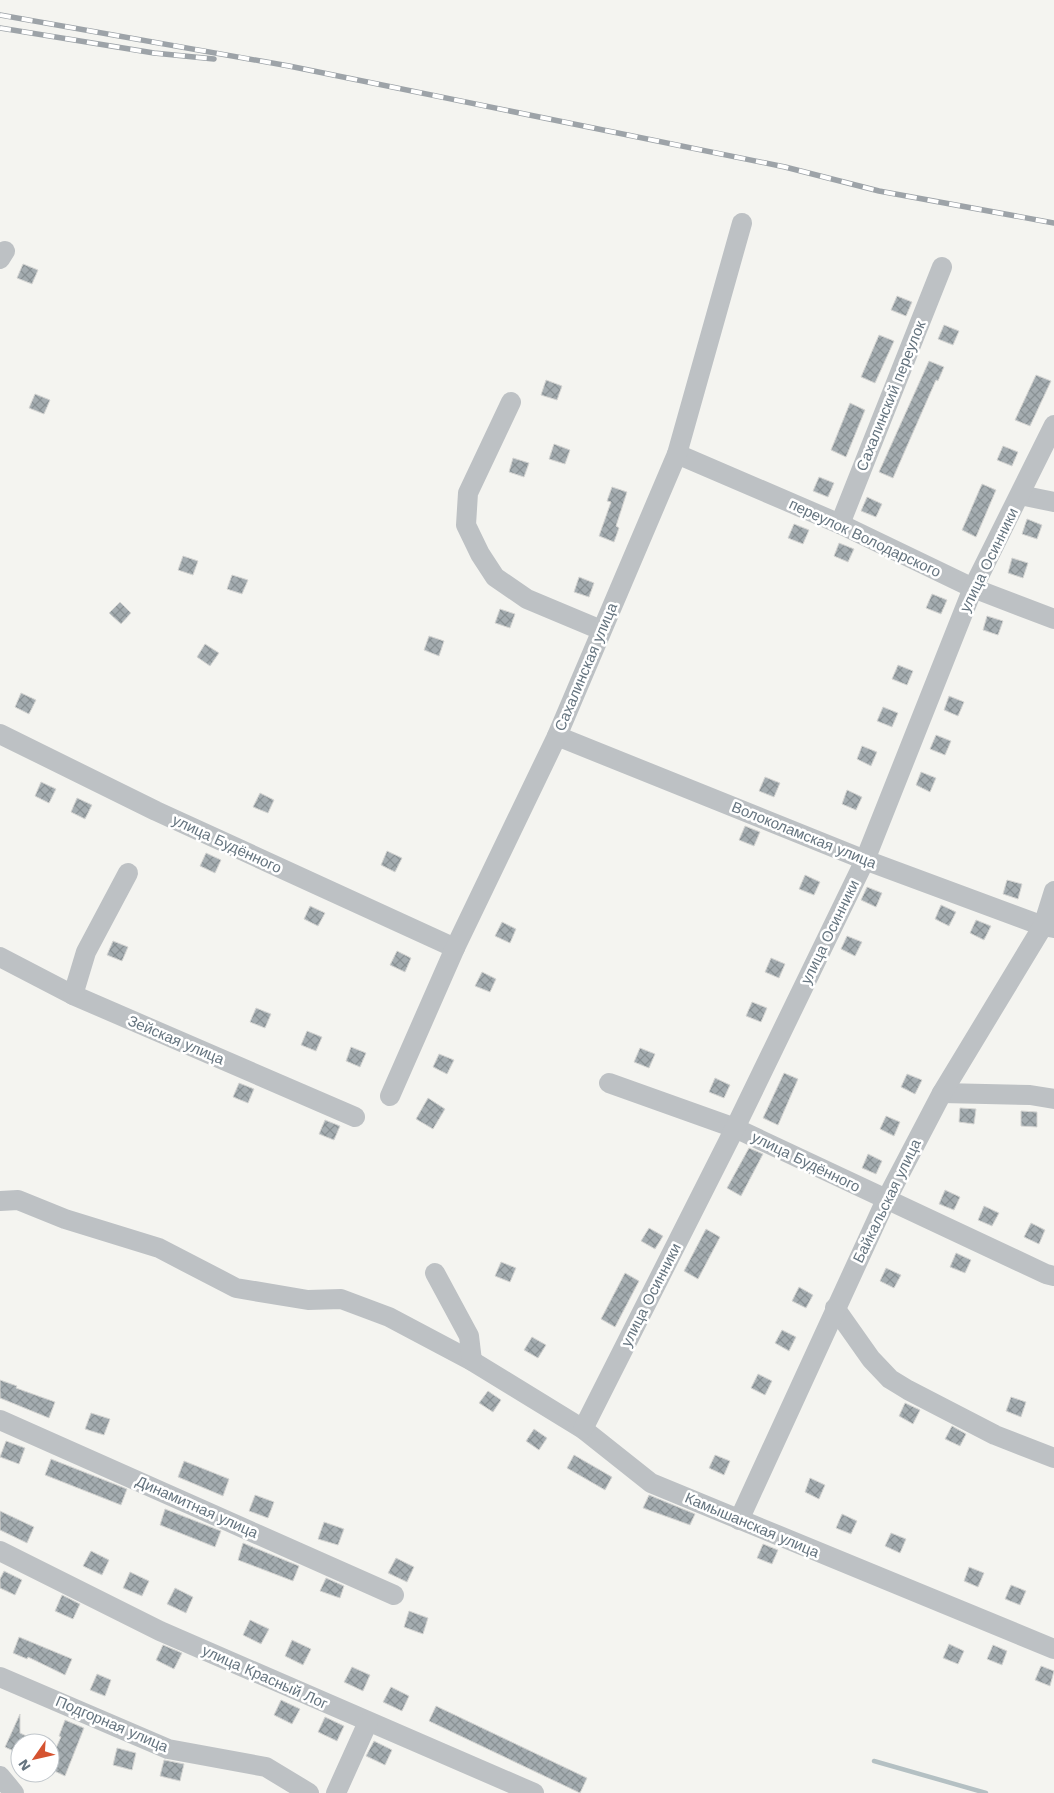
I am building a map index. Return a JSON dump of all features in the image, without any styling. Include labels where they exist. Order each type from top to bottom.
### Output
[{"type":"street","name":"Сахалинская улица","points":[[390,1096],[456,948],[557,736],[677,454],[742,223]]},
{"type":"street","name":"Сахалинский переулок","points":[[840,524],[942,267]]},
{"type":"street","points":[[511,402],[468,493],[466,525],[480,554],[495,577],[527,599],[601,630]]},
{"type":"street","name":"улица Осинники","points":[[583,1429],[735,1128],[865,860],[973,588],[1054,425]]},
{"type":"street","name":"переулок Володарского","points":[[677,454],[840,524],[973,588],[1054,620]]},
{"type":"street","points":[[1020,495],[1054,502]]},
{"type":"street","name":"улица Будённого","points":[[0,734],[156,812],[456,948]]},
{"type":"street","name":"Волоколамская улица","points":[[557,736],[865,860],[1048,927]]},
{"type":"street","points":[[73,995],[86,952],[128,873]]},
{"type":"street","name":"Байкальская улица","points":[[739,1520],[834,1308],[886,1200],[942,1093],[1048,927],[1054,891]]},
{"type":"street","name":"Зейская улица","points":[[0,957],[73,995],[355,1117]]},
{"type":"street","name":"улица Будённого","points":[[609,1084],[735,1128],[886,1200],[1054,1276]]},
{"type":"street","points":[[942,1093],[1030,1095],[1054,1099]]},
{"type":"street","name":"Камышанская улица","points":[[0,1201],[18,1200],[65,1219],[159,1248],[236,1288],[308,1300],[349,1301],[389,1317],[472,1361],[583,1429],[651,1483],[1054,1649]]},
{"type":"street","points":[[435,1273],[469,1336],[472,1361]]},
{"type":"street","points":[[834,1308],[871,1360],[890,1379],[995,1434],[1054,1458]]},
{"type":"street","name":"Динамитная улица","points":[[0,1420],[394,1595]]},
{"type":"street","name":"улица Красный Лог","points":[[0,1551],[160,1631],[534,1793]]},
{"type":"street","name":"Подгорная улица","points":[[0,1677],[168,1750],[266,1767],[309,1793]]},
{"type":"street","points":[[336,1793],[368,1722]]},
{"type":"street","points":[[0,1776],[14,1793]]},
{"type":"building","points":[[23,264],[38,270],[32,284],[17,278]]},
{"type":"building","points":[[897,296],[912,302],[906,316],[891,310]]},
{"type":"building","points":[[944,325],[959,331],[953,345],[938,339]]},
{"type":"building","points":[[879,335],[894,341],[875,383],[861,377]]},
{"type":"building","points":[[929,361],[944,367],[938,381],[936,380],[893,478],[879,472]]},
{"type":"building","points":[[1036,375],[1051,381],[1030,426],[1015,420]]},
{"type":"building","points":[[546,380],[562,386],[557,400],[541,395]]},
{"type":"building","points":[[35,394],[50,400],[44,414],[29,408]]},
{"type":"building","points":[[850,403],[865,410],[846,457],[831,450]]},
{"type":"building","points":[[554,444],[570,450],[565,464],[549,459]]},
{"type":"building","points":[[1003,446],[1018,452],[1012,466],[997,460]]},
{"type":"building","points":[[513,458],[529,463],[524,477],[509,472]]},
{"type":"building","points":[[819,477],[834,483],[828,497],[813,491]]},
{"type":"building","points":[[982,484],[996,490],[976,537],[962,530]]},
{"type":"building","points":[[612,487],[627,492],[616,526],[619,528],[614,542],[599,536],[611,502],[607,501]]},
{"type":"building","points":[[867,497],[882,504],[876,517],[861,511]]},
{"type":"building","points":[[1027,519],[1042,525],[1037,539],[1022,534]]},
{"type":"building","points":[[794,524],[809,530],[803,544],[788,538]]},
{"type":"building","points":[[839,543],[854,549],[848,562],[834,556]]},
{"type":"building","points":[[183,556],[198,561],[193,575],[178,570]]},
{"type":"building","points":[[1012,558],[1028,563],[1023,578],[1008,573]]},
{"type":"building","points":[[232,575],[248,580],[242,594],[227,589]]},
{"type":"building","points":[[579,577],[594,583],[589,597],[574,592]]},
{"type":"building","points":[[932,594],[947,600],[941,614],[926,608]]},
{"type":"building","points":[[120,602],[131,613],[121,624],[109,613]]},
{"type":"building","points":[[500,609],[515,614],[510,628],[495,623]]},
{"type":"building","points":[[987,616],[1003,621],[998,635],[983,630]]},
{"type":"building","points":[[429,636],[444,641],[439,656],[424,650]]},
{"type":"building","points":[[205,644],[219,653],[210,666],[197,657]]},
{"type":"building","points":[[898,665],[913,671],[907,685],[892,679]]},
{"type":"building","points":[[21,693],[36,700],[29,714],[15,707]]},
{"type":"building","points":[[949,696],[964,702],[958,716],[944,710]]},
{"type":"building","points":[[883,707],[898,713],[892,727],[877,721]]},
{"type":"building","points":[[936,735],[951,741],[945,755],[930,749]]},
{"type":"building","points":[[862,746],[877,752],[871,766],[857,759]]},
{"type":"building","points":[[921,772],[936,778],[930,792],[916,785]]},
{"type":"building","points":[[765,777],[780,783],[774,797],[759,791]]},
{"type":"building","points":[[41,782],[56,789],[49,803],[35,796]]},
{"type":"building","points":[[847,790],[862,797],[856,810],[842,804]]},
{"type":"building","points":[[260,793],[274,800],[268,813],[253,807]]},
{"type":"building","points":[[77,798],[92,805],[85,819],[71,812]]},
{"type":"building","points":[[745,826],[760,832],[754,846],[739,840]]},
{"type":"building","points":[[387,851],[402,858],[395,872],[381,865]]},
{"type":"building","points":[[206,853],[221,860],[215,873],[200,866]]},
{"type":"building","points":[[805,875],[820,882],[814,895],[799,889]]},
{"type":"building","points":[[1007,880],[1022,884],[1018,899],[1003,894]]},
{"type":"building","points":[[867,887],[882,893],[876,907],[861,900]]},
{"type":"building","points":[[941,905],[956,912],[949,926],[935,919]]},
{"type":"building","points":[[310,906],[325,913],[318,926],[304,919]]},
{"type":"building","points":[[976,920],[991,926],[984,940],[970,933]]},
{"type":"building","points":[[502,922],[516,929],[510,943],[495,936]]},
{"type":"building","points":[[847,936],[862,942],[855,956],[841,949]]},
{"type":"building","points":[[113,941],[128,947],[122,961],[107,955]]},
{"type":"building","points":[[397,951],[411,958],[405,972],[390,965]]},
{"type":"building","points":[[771,958],[785,964],[779,978],[765,972]]},
{"type":"building","points":[[482,972],[496,979],[490,992],[475,986]]},
{"type":"building","points":[[752,1002],[767,1008],[761,1022],[746,1016]]},
{"type":"building","points":[[256,1008],[271,1014],[265,1028],[250,1022]]},
{"type":"building","points":[[307,1031],[322,1037],[316,1051],[301,1045]]},
{"type":"building","points":[[351,1047],[366,1053],[360,1067],[346,1061]]},
{"type":"building","points":[[640,1048],[655,1054],[649,1068],[634,1062]]},
{"type":"building","points":[[439,1054],[454,1060],[447,1074],[433,1067]]},
{"type":"building","points":[[784,1073],[798,1079],[778,1125],[763,1118]]},
{"type":"building","points":[[907,1074],[922,1080],[915,1094],[901,1087]]},
{"type":"building","points":[[715,1078],[730,1085],[724,1098],[709,1092]]},
{"type":"building","points":[[239,1083],[254,1089],[248,1103],[233,1097]]},
{"type":"building","points":[[428,1098],[445,1109],[433,1129],[416,1119]]},
{"type":"building","points":[[960,1108],[976,1109],[974,1124],[959,1122]]},
{"type":"building","points":[[1021,1111],[1037,1112],[1037,1127],[1021,1126]]},
{"type":"building","points":[[886,1116],[900,1122],[894,1136],[880,1129]]},
{"type":"building","points":[[325,1120],[340,1126],[334,1140],[319,1134]]},
{"type":"building","points":[[749,1148],[763,1154],[741,1196],[727,1188]]},
{"type":"building","points":[[868,1154],[882,1161],[876,1174],[862,1168]]},
{"type":"building","points":[[945,1190],[960,1197],[954,1210],[939,1204]]},
{"type":"building","points":[[984,1206],[999,1213],[992,1226],[978,1220]]},
{"type":"building","points":[[1031,1223],[1045,1230],[1039,1244],[1024,1237]]},
{"type":"building","points":[[649,1228],[663,1236],[655,1249],[641,1241]]},
{"type":"building","points":[[706,1229],[720,1237],[698,1279],[684,1271]]},
{"type":"building","points":[[956,1253],[971,1260],[965,1273],[950,1267]]},
{"type":"building","points":[[501,1262],[516,1268],[510,1282],[495,1276]]},
{"type":"building","points":[[886,1268],[901,1275],[894,1288],[880,1281]]},
{"type":"building","points":[[625,1273],[639,1281],[615,1327],[601,1319]]},
{"type":"building","points":[[799,1287],[813,1295],[806,1308],[792,1301]]},
{"type":"building","points":[[782,1330],[796,1337],[789,1351],[775,1343]]},
{"type":"building","points":[[532,1337],[546,1345],[538,1358],[524,1350]]},
{"type":"building","points":[[758,1374],[772,1381],[765,1395],[751,1388]]},
{"type":"building","points":[[0,1380],[55,1402],[49,1418],[0,1398]]},
{"type":"building","points":[[488,1391],[501,1400],[493,1412],[479,1403]]},
{"type":"building","points":[[1011,1397],[1026,1402],[1021,1417],[1006,1411]]},
{"type":"building","points":[[905,1403],[920,1410],[913,1424],[899,1416]]},
{"type":"building","points":[[91,1413],[110,1419],[104,1435],[85,1429]]},
{"type":"building","points":[[952,1426],[966,1434],[960,1446],[945,1439]]},
{"type":"building","points":[[534,1429],[547,1438],[539,1450],[526,1441]]},
{"type":"building","points":[[6,1441],[25,1448],[19,1464],[0,1457]]},
{"type":"building","points":[[574,1455],[612,1477],[605,1490],[567,1468]]},
{"type":"building","points":[[715,1455],[730,1461],[724,1475],[709,1468]]},
{"type":"building","points":[[51,1459],[127,1489],[121,1505],[45,1475]]},
{"type":"building","points":[[184,1461],[229,1479],[223,1496],[178,1477]]},
{"type":"building","points":[[810,1478],[825,1485],[819,1499],[805,1492]]},
{"type":"building","points":[[255,1495],[274,1502],[268,1518],[249,1511]]},
{"type":"building","points":[[649,1495],[695,1514],[690,1525],[643,1508]]},
{"type":"building","points":[[165,1509],[221,1531],[215,1547],[160,1525]]},
{"type":"building","points":[[0,1511],[34,1527],[27,1543],[0,1530]]},
{"type":"building","points":[[842,1514],[857,1521],[851,1534],[836,1528]]},
{"type":"building","points":[[324,1522],[344,1529],[338,1545],[318,1539]]},
{"type":"building","points":[[891,1533],[906,1539],[900,1553],[885,1546]]},
{"type":"building","points":[[243,1543],[299,1566],[293,1581],[238,1560]]},
{"type":"building","points":[[763,1544],[778,1550],[772,1564],[757,1558]]},
{"type":"building","points":[[91,1551],[109,1560],[102,1575],[83,1566]]},
{"type":"building","points":[[396,1558],[414,1567],[407,1582],[388,1573]]},
{"type":"building","points":[[969,1567],[984,1573],[978,1587],[964,1581]]},
{"type":"building","points":[[4,1571],[22,1580],[15,1595],[0,1588],[0,1579]]},
{"type":"building","points":[[130,1572],[149,1581],[142,1596],[123,1588]]},
{"type":"building","points":[[326,1578],[344,1586],[340,1598],[320,1591]]},
{"type":"building","points":[[1011,1585],[1026,1591],[1020,1605],[1005,1599]]},
{"type":"building","points":[[175,1588],[193,1597],[186,1613],[167,1604]]},
{"type":"building","points":[[62,1595],[80,1604],[73,1619],[55,1611]]},
{"type":"building","points":[[409,1611],[428,1618],[423,1634],[404,1627]]},
{"type":"building","points":[[250,1620],[269,1629],[261,1644],[243,1635]]},
{"type":"building","points":[[19,1637],[72,1659],[65,1675],[28,1657],[27,1659],[13,1653]]},
{"type":"building","points":[[292,1640],[311,1649],[303,1665],[285,1656]]},
{"type":"building","points":[[949,1644],[964,1651],[958,1664],[943,1658]]},
{"type":"building","points":[[163,1645],[182,1653],[174,1669],[156,1660]]},
{"type":"building","points":[[993,1645],[1007,1651],[1002,1665],[987,1659]]},
{"type":"building","points":[[1041,1666],[1054,1671],[1050,1686],[1035,1680]]},
{"type":"building","points":[[352,1667],[370,1675],[363,1691],[344,1682]]},
{"type":"building","points":[[97,1674],[111,1680],[105,1696],[90,1690]]},
{"type":"building","points":[[391,1687],[409,1696],[402,1711],[383,1702]]},
{"type":"building","points":[[281,1700],[300,1709],[292,1724],[274,1715]]},
{"type":"building","points":[[436,1706],[587,1778],[580,1793],[429,1721]]},
{"type":"building","points":[[20,1714],[20,1733],[11,1733]]},
{"type":"building","points":[[325,1717],[344,1726],[337,1741],[318,1732]]},
{"type":"building","points":[[65,1720],[84,1728],[65,1776],[60,1774],[60,1733]]},
{"type":"building","points":[[10,1736],[10,1749],[5,1747]]},
{"type":"building","points":[[374,1741],[392,1750],[385,1765],[366,1756]]},
{"type":"building","points":[[117,1748],[136,1753],[132,1770],[113,1765]]},
{"type":"building","points":[[164,1760],[184,1764],[180,1781],[160,1776]]},
{"type":"waterway","points":[[874,1761],[986,1793]]},
{"type":"railway","points":[[0,15],[289,66],[785,167],[879,191],[1054,223]]},
{"type":"railway","points":[[0,28],[154,53],[214,59]]}]
